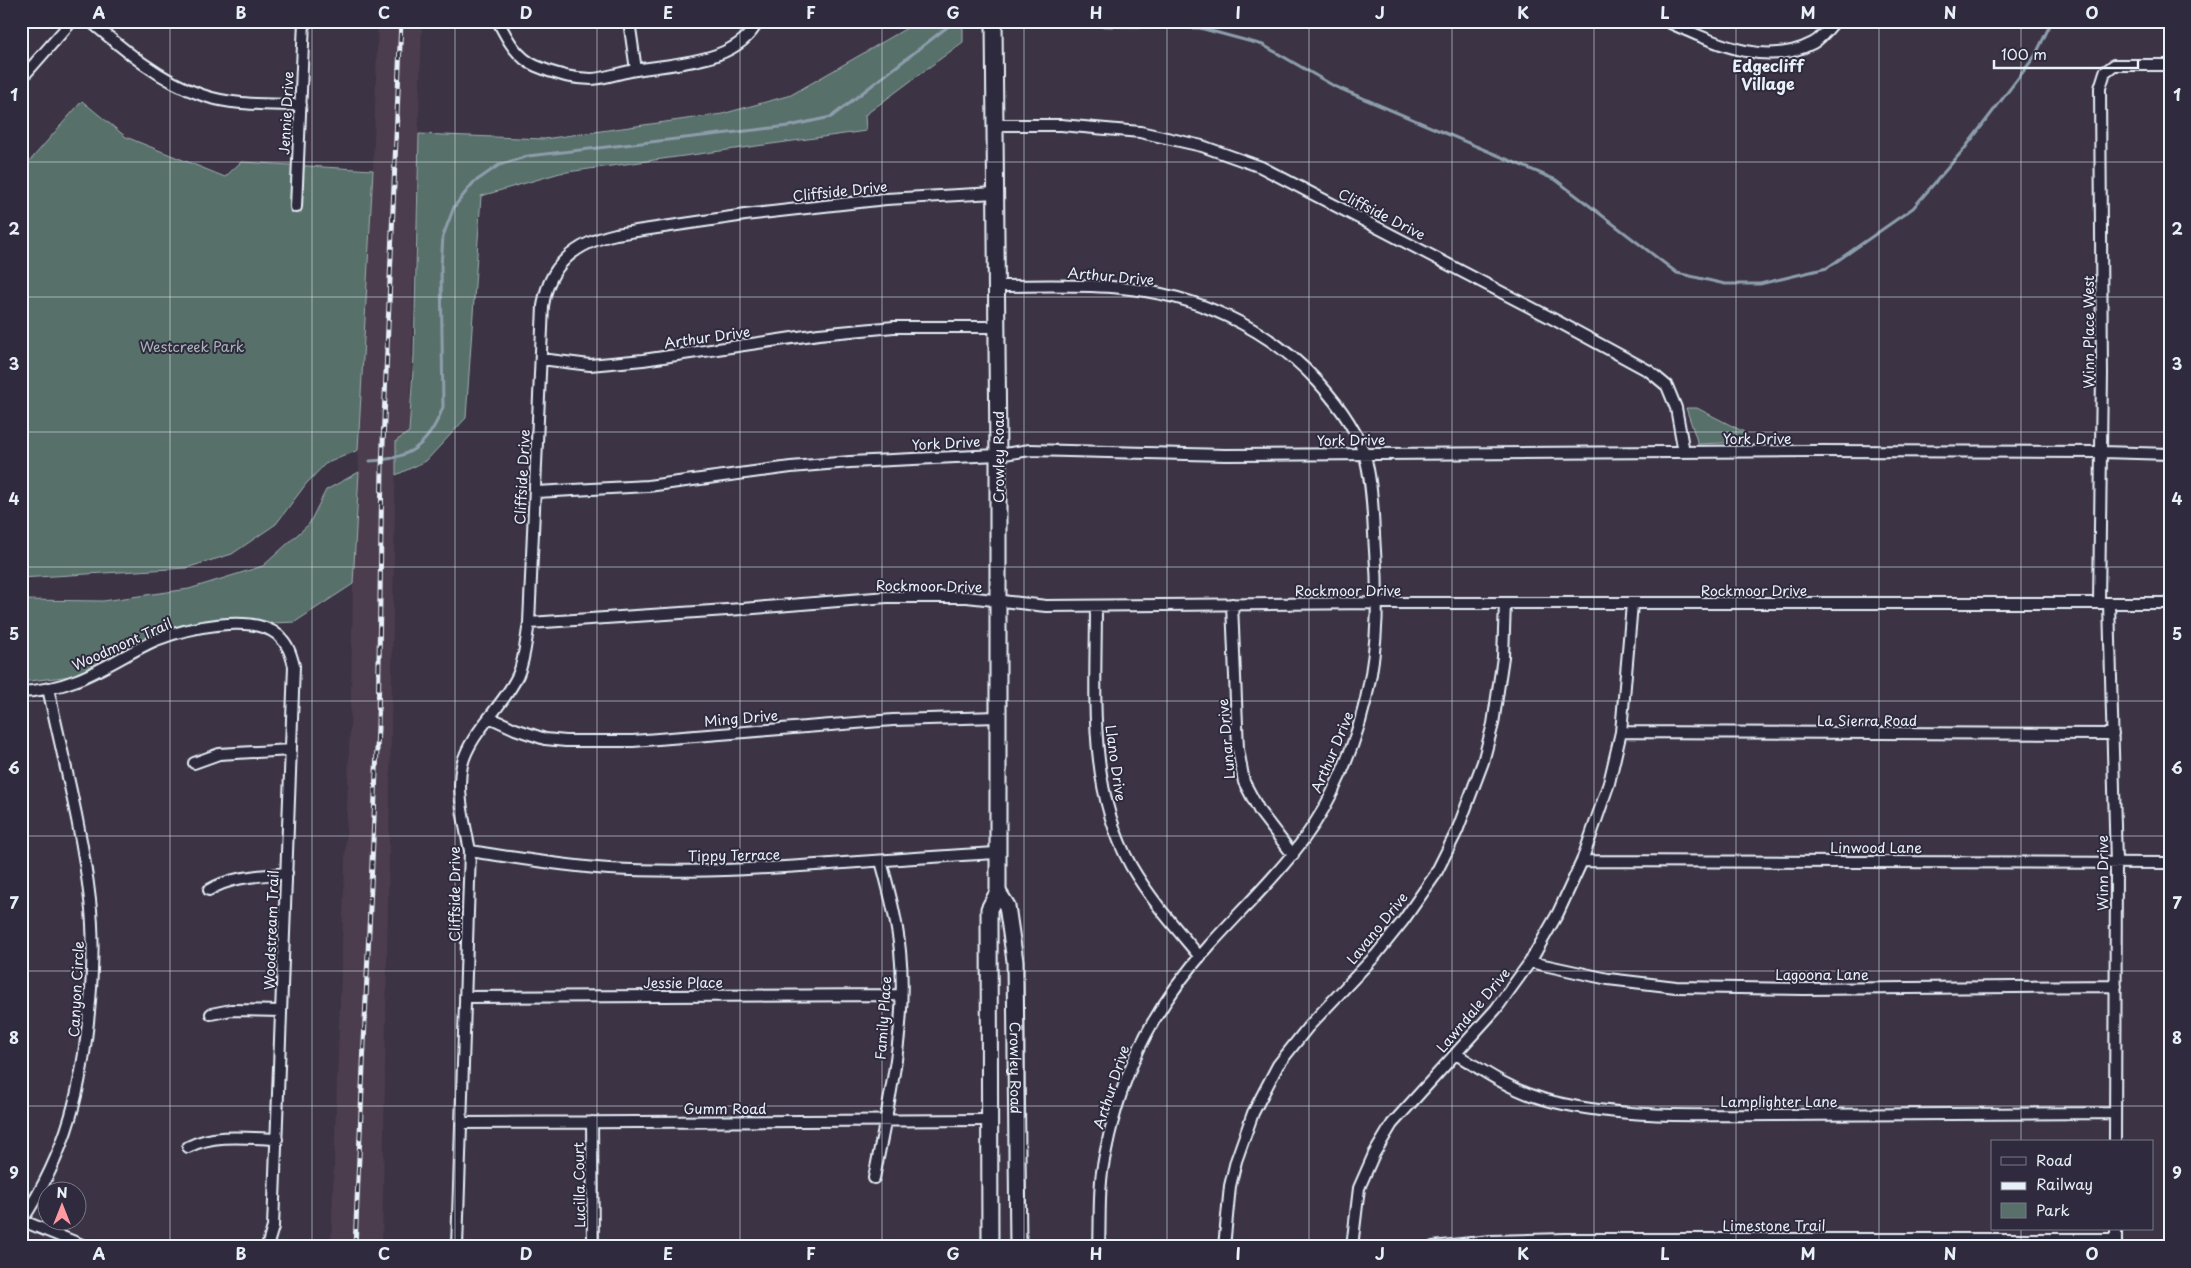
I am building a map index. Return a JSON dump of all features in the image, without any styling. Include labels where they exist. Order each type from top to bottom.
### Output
[{"type":"main road","name":"Crowley Road","points":[[990,1247],[989,910],[998,892],[998,455],[994,21]]},
{"type":"main road","name":"Crowley Road","points":[[998,892],[1007,906],[1015,961],[1018,1247]]},
{"type":"street","points":[[21,79],[72,21]]},
{"type":"street","points":[[90,21],[138,60],[176,84],[202,95],[241,103],[301,105]]},
{"type":"street","name":"Jennie Drive","points":[[296,207],[304,21]]},
{"type":"street","points":[[498,21],[508,42],[534,66],[560,75],[593,79],[636,70],[699,61],[715,56],[747,37],[758,21]]},
{"type":"street","points":[[629,21],[636,70]]},
{"type":"street","points":[[1666,21],[1719,44],[1747,52],[1796,49],[1820,38],[1835,21]]},
{"type":"street","name":"Winn Place West","points":[[2104,603],[2100,88],[2105,72],[2114,65],[2170,65]]},
{"type":"street","name":"Cliffside Drive","points":[[995,125],[1061,125],[1140,132],[1202,146],[1261,167],[1546,315],[1649,371],[1667,386],[1676,408],[1684,452]]},
{"type":"street","name":"Cliffside Drive","points":[[457,1247],[470,852],[461,792],[462,767],[466,753],[518,675],[529,622],[543,306],[549,282],[566,257],[579,247],[600,237],[745,215],[886,199],[995,193]]},
{"type":"street","name":"Arthur Drive","points":[[996,286],[1120,288],[1165,295],[1226,315],[1278,346],[1312,376],[1339,406],[1364,454],[1370,487],[1376,569],[1376,603],[1373,672],[1362,722],[1331,794],[1293,855],[1200,957],[1168,998],[1140,1044],[1129,1069],[1115,1112],[1101,1178],[1099,1247]]},
{"type":"street","name":"Arthur Drive","points":[[541,360],[590,365],[660,358],[819,334],[894,327],[997,327]]},
{"type":"street","name":"York Drive","points":[[536,492],[648,486],[840,462],[998,455],[1030,450],[1225,454],[2102,452],[2170,454]]},
{"type":"street","name":"Rockmoor Drive","points":[[529,622],[742,609],[887,597],[967,598],[1046,606],[1376,603],[2170,603]]},
{"type":"street","name":"Lavano Drive","points":[[1224,1247],[1230,1186],[1236,1161],[1253,1113],[1278,1065],[1308,1027],[1375,956],[1403,921],[1435,874],[1458,831],[1483,762],[1493,724],[1503,657],[1505,603]]},
{"type":"street","name":"Winn Drive","points":[[2104,603],[2112,734],[2116,863],[2115,1140]]},
{"type":"street","name":"Lunar Drive","points":[[1232,604],[1238,749],[1244,782],[1260,812],[1293,855]]},
{"type":"street","name":"Lawndale Drive","points":[[1352,1247],[1359,1188],[1374,1154],[1392,1124],[1496,1009],[1530,962],[1558,913],[1582,861],[1609,783],[1621,732],[1632,604]]},
{"type":"street","name":"Llano Drive","points":[[1096,606],[1097,746],[1104,796],[1119,840],[1131,866],[1154,901],[1200,957]]},
{"type":"street","name":"Woodmont Trail","points":[[21,692],[48,688],[79,679],[167,636],[186,631],[234,624],[264,627]]},
{"type":"street","name":"Woodstream Trail","points":[[264,627],[279,636],[290,649],[294,666],[273,1227],[267,1247]]},
{"type":"street","name":"Canyon Circle","points":[[22,1221],[35,1201],[64,1141],[72,1116],[86,1045],[93,958],[91,902],[86,869],[48,688]]},
{"type":"street","name":"Ming Drive","points":[[491,718],[545,739],[566,741],[633,741],[893,720],[998,717]]},
{"type":"street","name":"La Sierra Road","points":[[1621,732],[2112,734]]},
{"type":"street","points":[[194,763],[219,754],[291,750]]},
{"type":"street","name":"Tippy Terrace","points":[[470,852],[573,866],[619,869],[775,868],[998,853]]},
{"type":"street","name":"Family Place","points":[[874,1178],[898,1040],[900,995],[900,952],[890,896],[881,861]]},
{"type":"street","name":"Linwood Lane","points":[[1582,861],[2170,863]]},
{"type":"street","points":[[210,890],[220,883],[242,878],[287,873]]},
{"type":"street","name":"Lagoona Lane","points":[[1530,962],[1608,979],[1676,987],[1804,989],[2116,986]]},
{"type":"street","name":"Jessie Place","points":[[465,997],[900,995]]},
{"type":"street","points":[[211,1014],[231,1010],[281,1011]]},
{"type":"street","name":"Lamplighter Lane","points":[[1456,1054],[1487,1074],[1526,1093],[1567,1105],[1597,1110],[1640,1113],[1751,1115],[2115,1113]]},
{"type":"street","name":"Gumm Road","points":[[461,1123],[989,1120]]},
{"type":"street","name":"Lucilla Court","points":[[592,1122],[593,1247]]},
{"type":"street","points":[[188,1146],[199,1141],[214,1138],[276,1139]]},
{"type":"street","points":[[22,1221],[87,1247]]},
{"type":"street","name":"Limestone Trail","points":[[1433,1247],[1499,1240],[1744,1243],[2116,1238]]},
{"type":"shaded area","points":[[378,21],[422,21],[409,432],[396,441],[382,1247],[331,1247],[351,701],[353,584],[359,472],[358,450],[373,170]]},
{"type":"green space","points":[[919,21],[963,21],[963,42],[865,115],[866,131],[560,173],[481,196],[466,418],[426,461],[396,475],[396,441],[409,432],[414,356],[419,134],[544,139],[722,114],[791,95]]},
{"type":"green space","name":"Westcreek Park","points":[[82,101],[126,137],[225,177],[241,162],[373,170],[358,450],[325,464],[306,484],[276,524],[232,554],[186,568],[21,578],[21,171]]},
{"type":"green space","points":[[1686,408],[1697,408],[1744,432],[1747,442],[1698,444]]},
{"type":"green space","points":[[359,472],[353,584],[295,622],[171,628],[128,649],[89,674],[21,682],[21,600],[103,601],[189,589],[263,566],[309,524],[326,490]]},
{"type":"waterway","points":[[370,461],[396,457],[416,447],[431,431],[443,407],[441,267],[443,236],[454,207],[473,183],[499,165],[528,156],[789,126],[831,117],[955,21]]},
{"type":"waterway","points":[[1043,21],[1071,25],[1200,28],[1263,45],[1334,86],[1556,180],[1677,273],[1725,284],[1760,284],[1827,268],[1913,208],[1965,148],[2035,56],[2052,21]]},
{"type":"railway","points":[[355,1247],[378,727],[382,467],[401,21]]},
{"type":"district","name":"Edgecliff Village","points":[[1768,74]]}]
